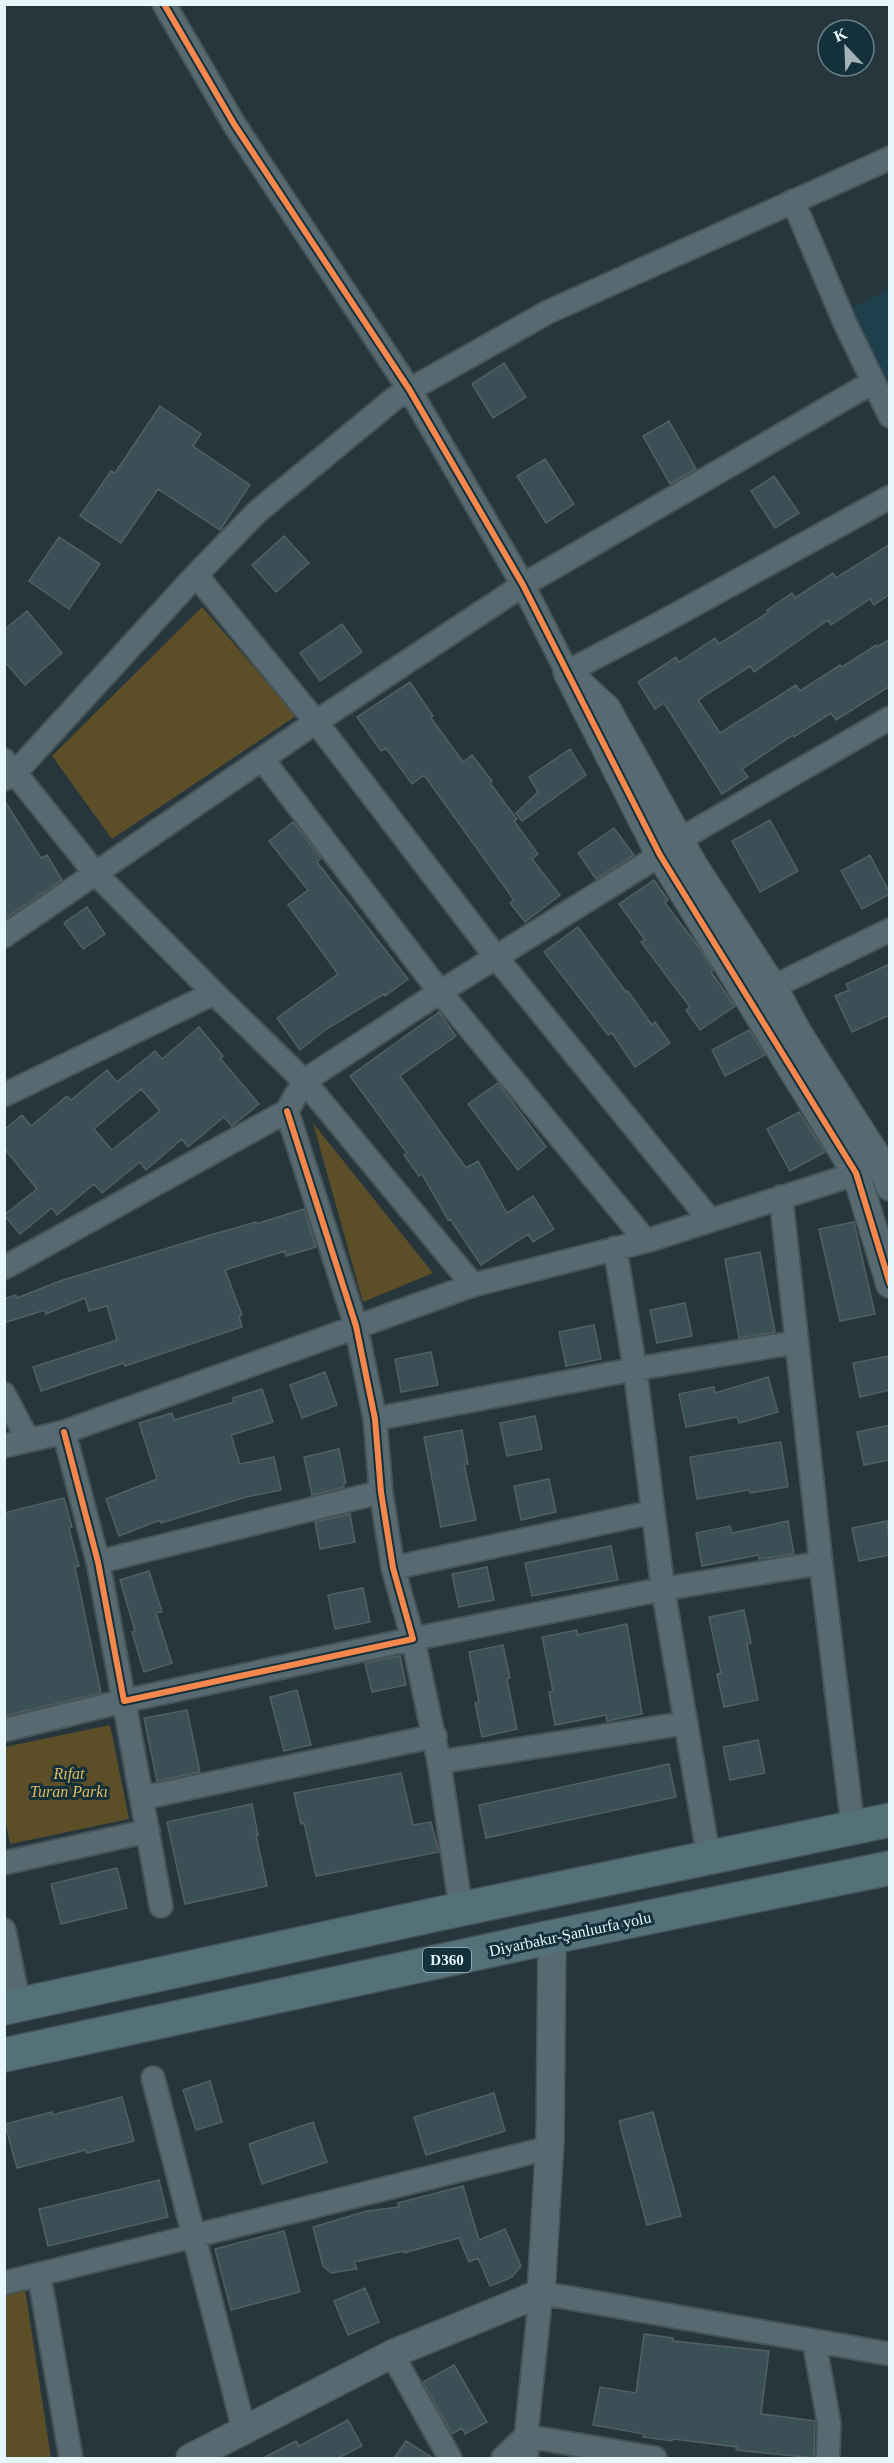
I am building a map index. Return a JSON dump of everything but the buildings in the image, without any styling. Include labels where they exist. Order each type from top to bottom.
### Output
[{"type":"highway","points":[[12,2006],[461,1909],[890,1820]]},
{"type":"highway","name":"Diyarbakır-Şanlıurfa yolu","points":[[4,2055],[552,1937],[890,1868]]},
{"type":"street","points":[[164,4],[234,124],[409,389],[523,585],[567,672],[607,710],[669,847],[856,1173],[890,1284]]},
{"type":"street","points":[[474,1285],[304,1081],[96,874],[8,771],[257,512],[395,398],[548,312],[890,159]]},
{"type":"street","points":[[793,201],[845,323],[890,416]]},
{"type":"street","points":[[4,936],[316,722],[523,585],[873,382]]},
{"type":"street","points":[[567,672],[890,497]]},
{"type":"street","points":[[196,575],[316,722],[496,957],[710,1220]]},
{"type":"street","points":[[4,1268],[287,1112],[304,1081],[440,992],[669,847],[890,718]]},
{"type":"street","points":[[263,760],[440,992],[646,1242]]},
{"type":"street","points":[[669,847],[773,987],[798,1033],[887,1172]]},
{"type":"street","points":[[773,987],[890,930]]},
{"type":"street","points":[[4,1095],[214,993]]},
{"type":"street","points":[[287,1112],[356,1326],[375,1419],[381,1492],[393,1568],[413,1639],[435,1736],[461,1909]]},
{"type":"street","points":[[4,1446],[64,1432],[474,1285],[646,1242],[856,1173],[887,1172]]},
{"type":"street","points":[[781,1197],[821,1563],[854,1828]]},
{"type":"street","points":[[615,1248],[635,1369],[663,1589],[709,1859]]},
{"type":"street","points":[[375,1419],[635,1369],[797,1342]]},
{"type":"street","points":[[4,1394],[28,1440]]},
{"type":"street","points":[[64,1432],[98,1562],[161,1906]]},
{"type":"street","points":[[98,1562],[381,1492]]},
{"type":"street","points":[[393,1568],[653,1512]]},
{"type":"street","points":[[4,1730],[124,1701],[413,1639],[663,1589],[821,1563]]},
{"type":"street","points":[[438,1762],[686,1723]]},
{"type":"street","points":[[142,1798],[435,1736]]},
{"type":"street","points":[[4,1863],[148,1831]]},
{"type":"street","points":[[4,1930],[12,2006]]},
{"type":"street","points":[[526,2447],[541,2293],[549,2148],[552,1937]]},
{"type":"street","points":[[153,2078],[244,2430]]},
{"type":"street","points":[[4,2283],[549,2148]]},
{"type":"street","points":[[39,2274],[71,2458]]},
{"type":"street","points":[[190,2458],[392,2354],[541,2293],[890,2354]]},
{"type":"street","points":[[814,2342],[830,2424],[828,2458]]},
{"type":"street","points":[[392,2354],[450,2458]]},
{"type":"street","points":[[503,2458],[526,2447],[656,2458]]},
{"type":"shaded area","points":[[889,289],[889,387],[853,308]]},
{"type":"green space","points":[[202,607],[296,716],[112,839],[52,756]]},
{"type":"green space","points":[[313,1123],[433,1273],[363,1302]]},
{"type":"green space","name":"Rıfat Turan Parkı","points":[[110,1725],[129,1819],[10,1844],[5,1818],[5,1747]]},
{"type":"green space","points":[[25,2289],[51,2458],[5,2458],[5,2295]]},
{"type":"cycle path","points":[[164,4],[234,124],[409,389],[523,585],[660,855],[856,1173],[890,1284]]},
{"type":"cycle path","points":[[64,1432],[98,1562],[124,1701],[413,1639],[393,1568],[381,1492],[375,1419],[356,1326],[287,1111]]}]
